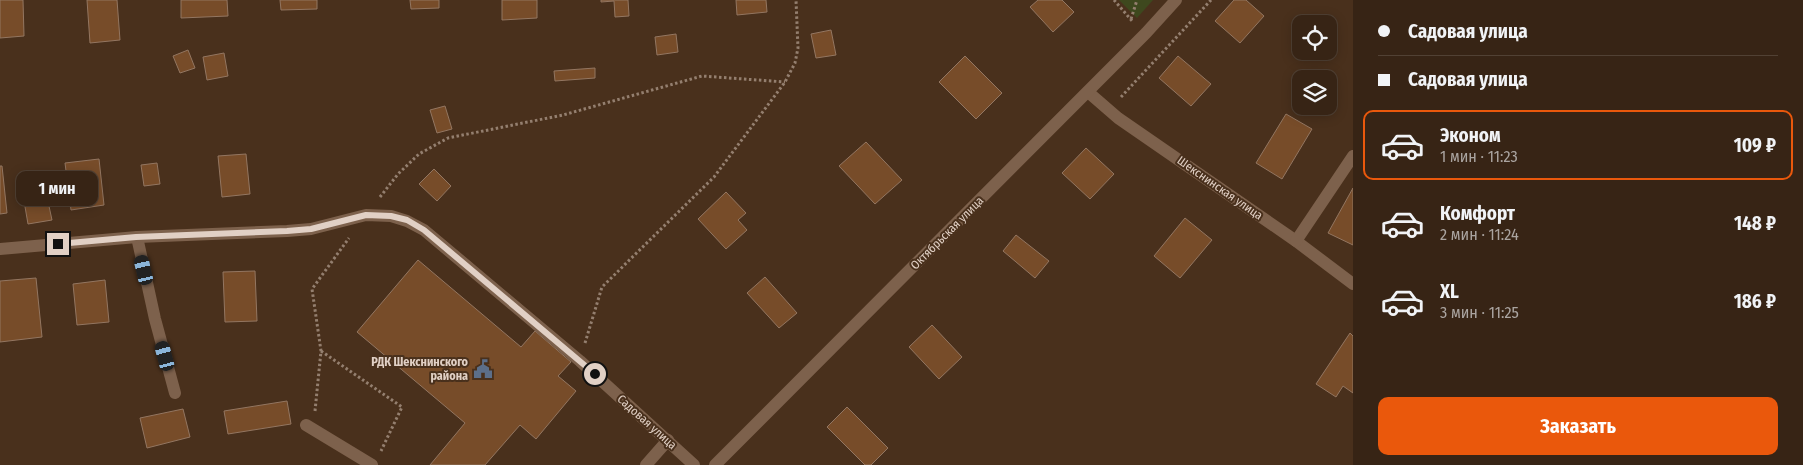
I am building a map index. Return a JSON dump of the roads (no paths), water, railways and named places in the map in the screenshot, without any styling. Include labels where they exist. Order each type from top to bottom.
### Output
[{"type":"street","name":"Октябрьская улица","points":[[715,465],[1088,92],[1176,0]]},
{"type":"street","name":"Шекснинская улица","points":[[1088,92],[1108,111],[1296,241],[1353,284]]},
{"type":"street","points":[[1296,241],[1353,156]]},
{"type":"street","name":"Садовая улица","points":[[0,248],[136,237],[311,229],[366,215],[391,216],[407,220],[424,230],[580,361],[694,465]]},
{"type":"street","points":[[136,237],[175,393]]},
{"type":"street","points":[[310,427],[375,461]]},
{"type":"street","points":[[646,465],[668,440]]},
{"type":"place","name":"РДК Шекснинского района","points":[[483,369]]}]
